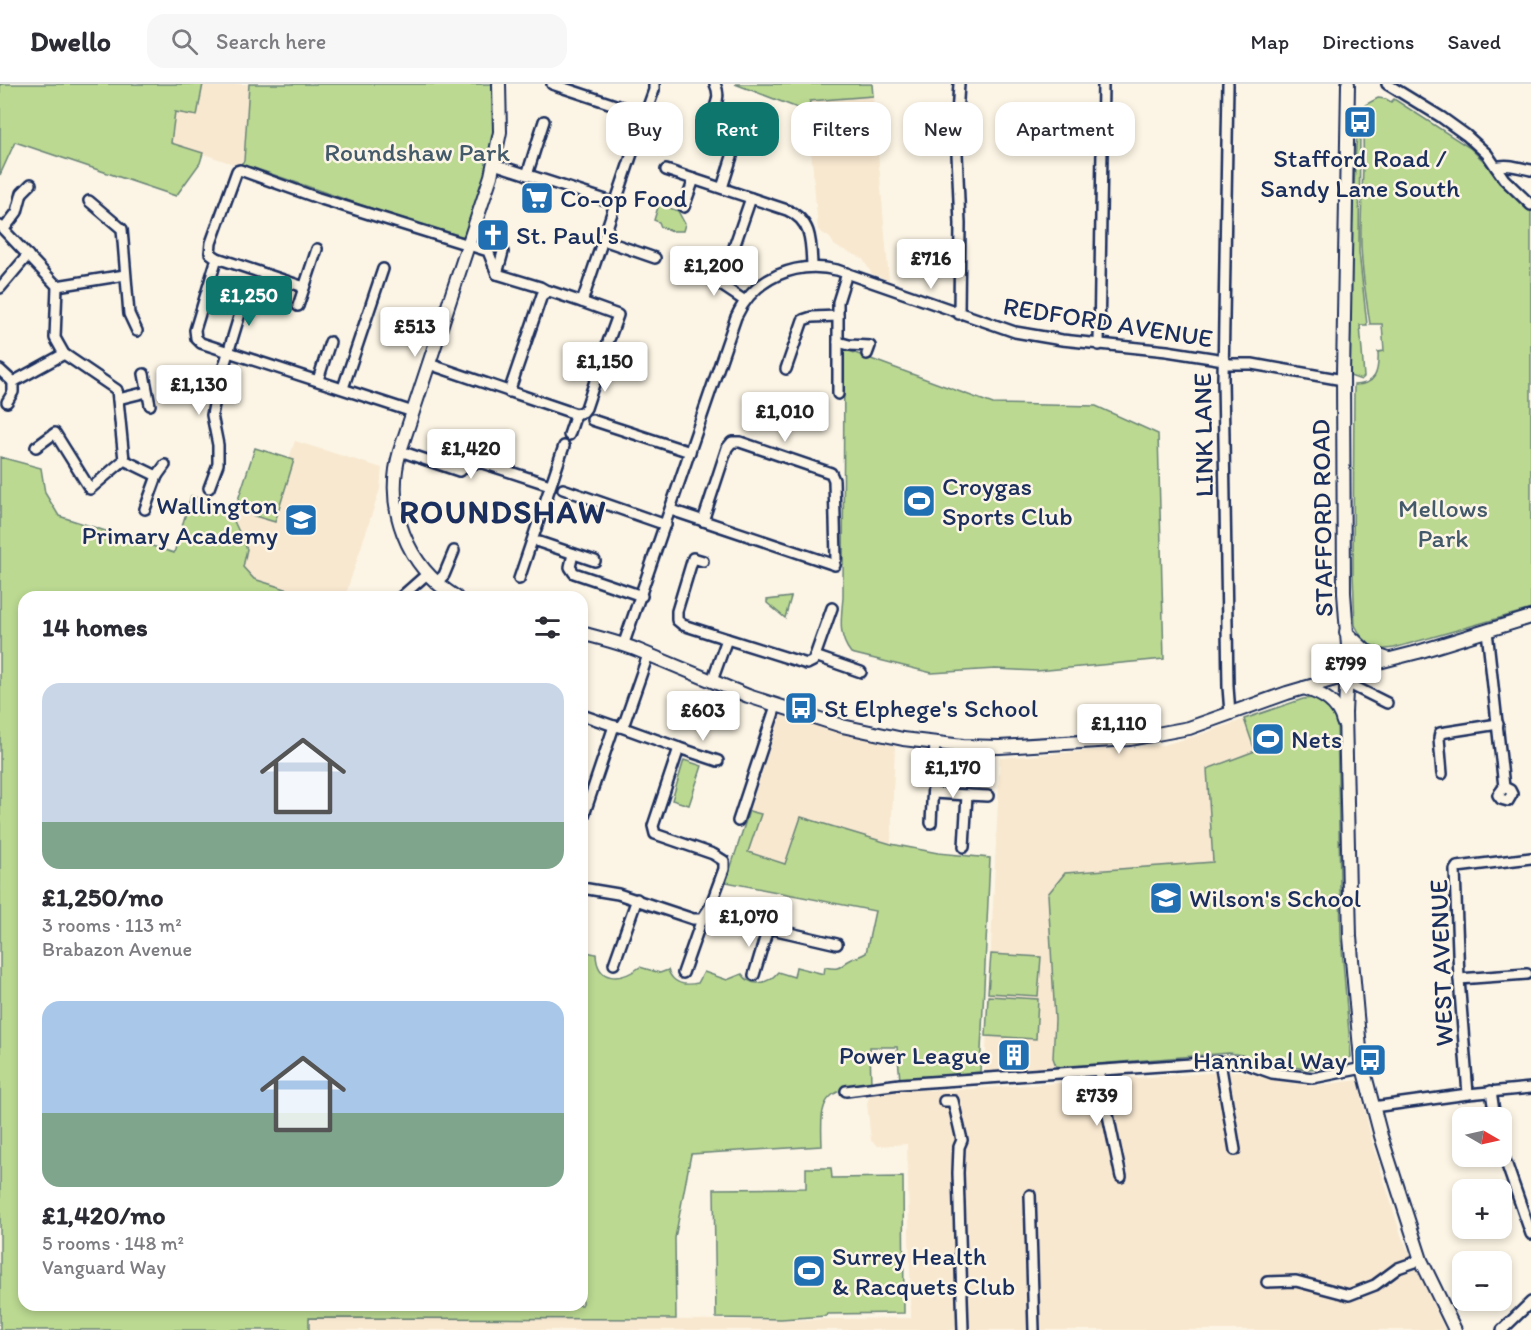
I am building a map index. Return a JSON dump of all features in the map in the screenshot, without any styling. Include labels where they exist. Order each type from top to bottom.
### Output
[{"type":"main road","points":[[448,591],[432,578],[408,545],[397,513],[395,478],[400,451],[494,164],[500,132],[499,84]]},
{"type":"main road","name":"STAFFORD ROAD","points":[[1348,84],[1343,380],[1350,937],[1363,1068],[1373,1107],[1390,1170],[1421,1260],[1455,1330]]},
{"type":"main road","points":[[588,634],[624,643],[648,655],[776,706],[855,730],[936,743],[981,747],[1130,739],[1189,728],[1347,675],[1371,664],[1531,617]]},
{"type":"main road","points":[[1346,632],[1366,651],[1390,659]]},
{"type":"main road","points":[[1304,688],[1320,694],[1334,705],[1341,714],[1346,737]]},
{"type":"street","points":[[552,84],[606,102]]},
{"type":"street","points":[[650,102],[654,84]]},
{"type":"street","points":[[715,84],[718,93],[714,108],[717,117],[723,122],[741,128],[722,188]]},
{"type":"street","points":[[959,84],[956,155],[960,224],[959,314]]},
{"type":"street","points":[[1099,345],[1103,84]]},
{"type":"street","name":"LINK LANE","points":[[1228,84],[1224,360],[1230,713]]},
{"type":"street","points":[[1387,84],[1455,126],[1494,163],[1504,179],[1531,205]]},
{"type":"street","points":[[527,175],[544,121]]},
{"type":"street","points":[[582,302],[631,156]]},
{"type":"street","points":[[1494,163],[1531,170]]},
{"type":"street","points":[[494,164],[615,203]]},
{"type":"street","points":[[304,287],[217,258],[210,253],[211,243],[237,171],[240,170],[318,198],[488,251],[497,274]]},
{"type":"street","points":[[666,170],[796,215],[808,228],[812,266]]},
{"type":"street","points":[[684,207],[694,179]]},
{"type":"street","points":[[31,184],[22,193],[17,212],[2,227],[57,286],[55,338],[64,354],[117,390],[124,460]]},
{"type":"street","points":[[746,254],[734,247],[751,198]]},
{"type":"street","points":[[89,201],[122,229],[129,314],[136,331]]},
{"type":"street","points":[[603,240],[655,258]]},
{"type":"street","points":[[298,306],[317,249]]},
{"type":"street","points":[[497,274],[503,252]]},
{"type":"street","points":[[0,288],[28,255]]},
{"type":"street","points":[[217,258],[195,330],[196,338],[201,343],[413,412]]},
{"type":"street","name":"REDFORD AVENUE","points":[[624,643],[736,317],[745,301],[760,286],[775,276],[791,270],[812,266],[833,269],[959,314],[1015,332],[1048,339],[1167,351],[1224,360],[1228,364],[1252,364],[1343,380]]},
{"type":"street","points":[[343,388],[383,269]]},
{"type":"street","points":[[695,272],[709,277],[745,301]]},
{"type":"street","points":[[838,394],[838,298],[847,273]]},
{"type":"street","points":[[429,364],[576,414],[583,412],[618,315],[497,274]]},
{"type":"street","points":[[57,286],[125,275]]},
{"type":"street","points":[[509,392],[540,298],[547,291]]},
{"type":"street","points":[[209,488],[218,464],[218,445],[212,415],[246,294]]},
{"type":"street","points":[[786,369],[803,320],[812,317],[838,316]]},
{"type":"street","points":[[318,380],[330,342]]},
{"type":"street","points":[[838,342],[870,346],[867,354]]},
{"type":"street","points":[[13,382],[64,354]]},
{"type":"street","points":[[0,370],[13,382],[13,392],[7,402]]},
{"type":"street","points":[[144,374],[150,405]]},
{"type":"street","points":[[118,399],[147,392]]},
{"type":"street","points":[[569,435],[576,414]]},
{"type":"street","points":[[592,420],[690,452]]},
{"type":"street","points":[[36,447],[55,433],[90,489],[124,460]]},
{"type":"street","points":[[671,510],[703,521],[836,562],[834,480],[831,473],[740,442],[732,442],[727,448],[703,521]]},
{"type":"street","points":[[519,579],[564,446]]},
{"type":"street","points":[[400,451],[459,471],[474,463],[483,463],[550,484]]},
{"type":"street","points":[[124,460],[157,476]]},
{"type":"street","points":[[145,509],[157,476],[165,465]]},
{"type":"street","points":[[563,489],[666,525]]},
{"type":"street","points":[[539,542],[595,561]]},
{"type":"street","points":[[411,591],[432,578],[444,575],[454,551]]},
{"type":"street","points":[[573,554],[570,567],[574,573],[642,596]]},
{"type":"street","points":[[703,561],[693,558],[677,611],[677,620],[683,625],[804,664],[811,663],[815,656],[832,608]]},
{"type":"street","points":[[1487,631],[1504,787]]},
{"type":"street","points":[[712,681],[727,639]]},
{"type":"street","points":[[588,805],[618,726],[625,720],[648,655]]},
{"type":"street","points":[[815,656],[861,672]]},
{"type":"street","points":[[1347,675],[1355,687],[1387,703]]},
{"type":"street","points":[[738,821],[776,706]]},
{"type":"street","points":[[588,717],[718,761]]},
{"type":"street","points":[[1442,774],[1440,733],[1498,724]]},
{"type":"street","points":[[931,823],[936,743]]},
{"type":"street","points":[[679,748],[653,831],[655,834],[714,854],[724,861],[724,869],[710,907],[702,919],[683,974]]},
{"type":"street","points":[[933,793],[988,796]]},
{"type":"street","points":[[964,847],[967,795]]},
{"type":"street","name":"WEST AVENUE","points":[[1468,1094],[1459,979],[1456,867],[1531,858]]},
{"type":"street","points":[[588,889],[613,892],[693,919],[702,919]]},
{"type":"street","points":[[614,964],[637,900]]},
{"type":"street","points":[[710,907],[768,928],[837,944]]},
{"type":"street","points":[[754,975],[768,928]]},
{"type":"street","points":[[1459,979],[1527,974]]},
{"type":"street","points":[[846,1090],[900,1084],[1220,1062],[1241,1062],[1272,1073],[1313,1078],[1363,1068]]},
{"type":"street","points":[[1220,1062],[1235,1150]]},
{"type":"street","points":[[1099,1072],[1121,1177]]},
{"type":"street","points":[[1373,1107],[1531,1088]]},
{"type":"street","points":[[1491,1091],[1493,1107]]},
{"type":"street","points":[[944,1101],[953,1101],[962,1140],[958,1147],[958,1173],[963,1330]]},
{"type":"street","points":[[1508,1167],[1531,1234]]},
{"type":"street","points":[[1030,1195],[1034,1330]]},
{"type":"street","points":[[1267,1281],[1296,1281],[1349,1295],[1375,1285],[1398,1268],[1421,1260]]},
{"type":"street","points":[[1502,1330],[1531,1302]]},
{"type":"shaded area","points":[[203,84],[249,84],[244,162],[239,166],[171,143],[175,112],[197,115]]},
{"type":"shaded area","points":[[735,84],[872,84],[874,102],[791,102],[791,105]]},
{"type":"shaded area","points":[[812,156],[878,156],[889,280],[872,274],[862,258],[835,246],[830,238],[818,230]]},
{"type":"shaded area","name":"Wallington Primary Academy","points":[[295,441],[382,468],[380,489],[347,591],[247,591],[243,567],[247,549],[233,519],[255,448],[289,458]]},
{"type":"shaded area","name":"Wilson's School","points":[[1310,698],[1337,721],[1341,937],[1351,1057],[1338,1066],[1309,1069],[1292,1068],[1256,1057],[1229,1053],[985,1072],[1000,758],[1163,745]]},
{"type":"shaded area","points":[[781,714],[895,746],[891,843],[937,853],[991,858],[986,940],[873,920],[874,911],[726,881]]},
{"type":"shaded area","points":[[1239,1071],[1312,1086],[1358,1080],[1371,1137],[1401,1235],[1445,1330],[308,1330],[308,1318],[745,1320],[911,1318],[907,1144],[878,1146],[871,1141],[867,1103],[870,1095],[905,1090],[953,1090]]},
{"type":"green space","points":[[0,84],[203,84],[197,116],[175,112],[171,143],[203,153],[200,163],[176,196],[15,142],[0,175]]},
{"type":"green space","name":"Roundshaw Park","points":[[249,84],[492,84],[491,150],[483,183],[465,236],[455,237],[251,167],[239,166],[244,161]]},
{"type":"green space","points":[[735,84],[872,84],[873,96],[791,102],[791,105]]},
{"type":"green space","name":"Mellows Park","points":[[1378,98],[1391,102],[1394,99],[1470,148],[1531,207],[1531,609],[1394,648],[1378,650],[1370,646],[1355,625],[1353,573],[1354,385],[1372,380],[1377,371],[1378,352],[1384,351],[1382,324],[1370,324],[1361,246],[1362,111],[1365,105]]},
{"type":"green space","points":[[1358,128],[1360,128],[1359,252],[1367,325],[1360,325],[1364,377],[1361,380],[1350,376],[1351,249]]},
{"type":"green space","points":[[659,204],[678,211],[685,224],[683,231],[672,231],[661,227],[659,222],[654,220]]},
{"type":"green space","points":[[844,349],[993,404],[1096,406],[1158,434],[1164,659],[1037,671],[995,669],[932,673],[851,653],[844,641],[841,627]]},
{"type":"green space","points":[[255,448],[294,460],[275,522],[235,510],[233,519],[247,549],[243,567],[254,579],[292,591],[18,591],[18,1311],[588,1311],[588,952],[596,954],[601,970],[605,975],[611,977],[625,975],[640,967],[660,973],[668,970],[676,981],[688,984],[698,983],[704,972],[727,980],[742,974],[755,983],[765,982],[778,972],[794,977],[796,967],[824,974],[825,967],[838,968],[866,953],[875,911],[726,882],[749,811],[761,814],[748,852],[785,864],[801,817],[891,844],[938,853],[990,858],[980,1072],[900,1080],[897,1047],[870,1047],[871,1084],[843,1090],[828,1100],[822,1117],[822,1146],[691,1154],[675,1238],[676,1319],[309,1318],[309,1330],[0,1330],[0,457],[41,468],[45,493],[59,516],[174,553],[191,496],[235,509]]},
{"type":"green space","points":[[791,597],[785,618],[767,603],[767,600]]},
{"type":"green space","name":"Wilson's School","points":[[1315,698],[1333,708],[1337,721],[1341,937],[1351,1057],[1336,1065],[1306,1069],[1229,1053],[1056,1066],[1053,1058],[1055,1020],[1048,894],[1065,873],[1213,862],[1207,769],[1255,751],[1244,719],[1303,699]]},
{"type":"green space","points":[[684,760],[702,766],[689,805],[672,800]]},
{"type":"green space","points":[[991,954],[1041,957],[1038,996],[988,993]]},
{"type":"green space","points":[[988,996],[1038,999],[1036,1039],[986,1036]]},
{"type":"green space","name":"Surrey Health & Racquets Club","points":[[806,1168],[831,1168],[832,1178],[903,1177],[904,1313],[827,1314],[826,1316],[781,1319],[716,1318],[714,1189],[806,1188]]},
{"type":"place","name":"Stafford Road / Sandy Lane South","points":[[1360,122]]},
{"type":"place","name":"Co-op Food","points":[[537,198]]},
{"type":"place","name":"St. Paul's","points":[[493,235]]},
{"type":"place","name":"Croygas Sports Club","points":[[919,501]]},
{"type":"place","name":"Wallington Primary Academy","points":[[301,520]]},
{"type":"place","name":"St Elphege's School","points":[[801,708]]},
{"type":"place","name":"Nets","points":[[1268,739]]},
{"type":"place","name":"Wilson's School","points":[[1166,898]]},
{"type":"place","name":"Power League","points":[[1014,1055]]},
{"type":"place","name":"Hannibal Way","points":[[1370,1060]]},
{"type":"place","name":"Surrey Health & Racquets Club","points":[[809,1271]]},
{"type":"district","name":"ROUNDSHAW","points":[[503,512]]}]
